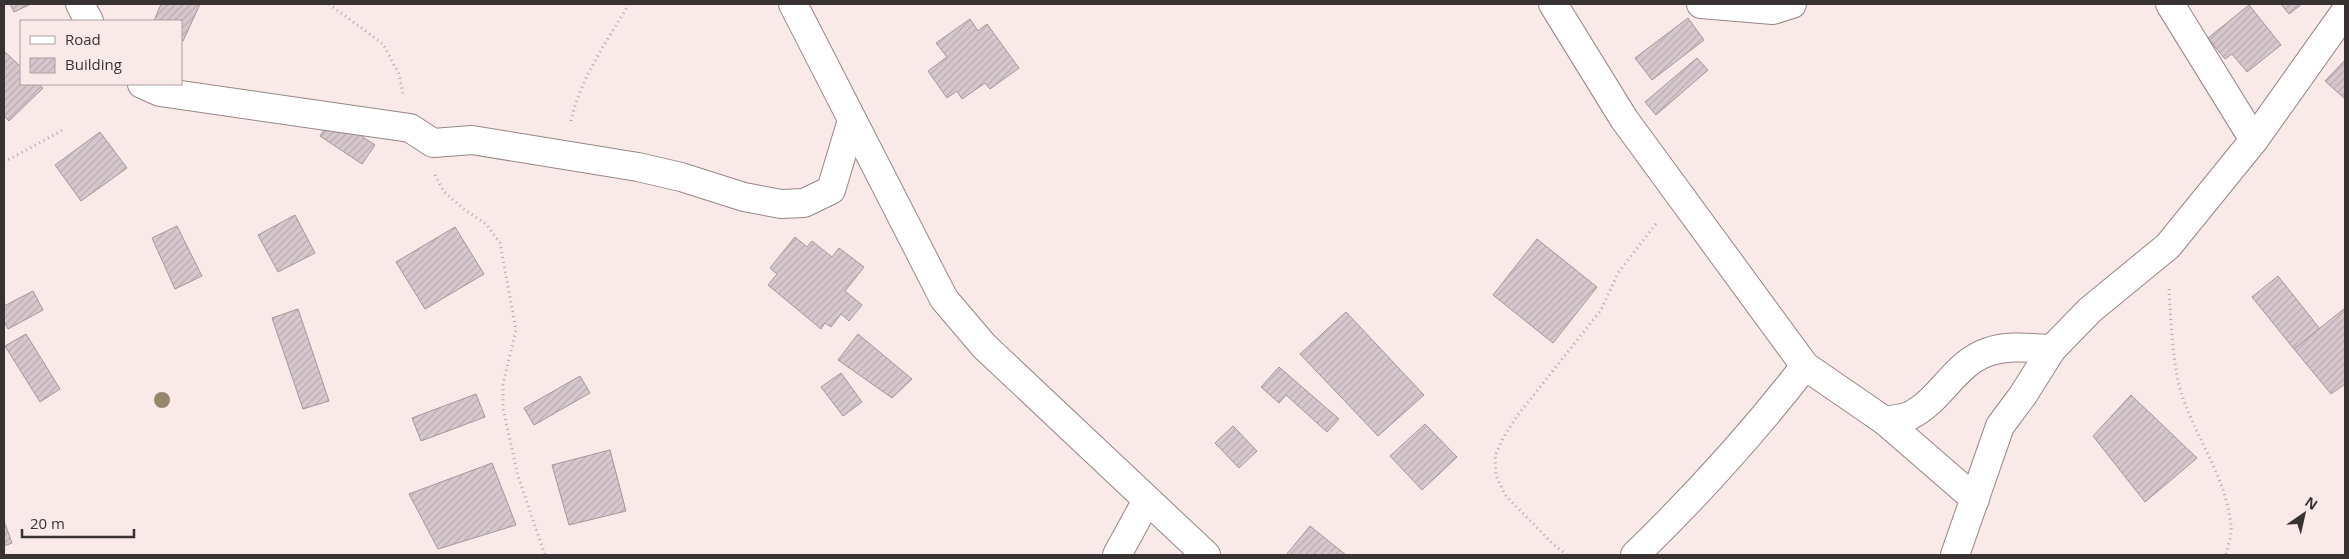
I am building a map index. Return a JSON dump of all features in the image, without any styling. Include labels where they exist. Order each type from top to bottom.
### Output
[{"type":"street","points":[[80,4],[88,20]]},
{"type":"street","points":[[793,4],[944,299],[984,346],[1206,555]]},
{"type":"street","points":[[1701,4],[1773,10],[1792,4]]},
{"type":"street","points":[[2170,4],[2254,140]]},
{"type":"street","points":[[1563,7],[1624,119],[1806,366],[1885,421],[1974,499]]},
{"type":"street","points":[[1955,555],[2000,426],[2023,395],[2052,349],[2090,310],[2168,246],[2254,140],[2345,12]]},
{"type":"street","points":[[144,85],[160,92],[410,128],[433,143],[472,140],[646,169],[682,177],[744,197],[781,204],[804,203],[831,190],[852,120]]},
{"type":"street","points":[[1885,421],[1906,417],[1920,410],[1971,360],[1986,352],[2015,347],[2052,349]]},
{"type":"street","points":[[1635,555],[1679,513],[1754,431],[1806,366]]},
{"type":"street","points":[[1117,555],[1147,500]]},
{"type":"path","points":[[329,4],[382,44],[399,74],[410,128]]},
{"type":"path","points":[[563,155],[574,103],[628,4]]},
{"type":"path","points":[[4,162],[63,130]]},
{"type":"path","points":[[433,143],[432,172],[444,192],[465,210],[486,224],[500,243],[516,330],[503,384],[504,408],[518,476],[545,555]]},
{"type":"path","points":[[1568,555],[1554,545],[1506,496],[1496,476],[1495,456],[1503,438],[1518,416],[1601,310],[1618,273],[1680,194]]},
{"type":"path","points":[[2168,246],[2171,327],[2179,384],[2187,407],[2222,481],[2231,526],[2226,555]]},
{"type":"building","points":[[10,4],[31,4],[14,12]]},
{"type":"building","points":[[161,4],[200,4],[183,41],[182,20],[154,20]]},
{"type":"building","points":[[2281,4],[2302,4],[2289,14]]},
{"type":"building","points":[[2249,5],[2281,45],[2247,72],[2232,54],[2225,59],[2208,38]]},
{"type":"building","points":[[1688,18],[1704,40],[1652,80],[1635,58]]},
{"type":"building","points":[[970,19],[978,31],[987,24],[1019,68],[990,89],[985,83],[962,99],[957,91],[947,98],[928,71],[947,57],[936,43]]},
{"type":"building","points":[[4,51],[20,66],[20,85],[39,85],[43,88],[9,121],[4,116]]},
{"type":"building","points":[[1697,58],[1708,70],[1656,115],[1645,102]]},
{"type":"building","points":[[2345,60],[2345,99],[2325,81]]},
{"type":"building","points":[[333,117],[375,145],[362,164],[320,136]]},
{"type":"building","points":[[100,132],[127,168],[81,201],[55,165]]},
{"type":"building","points":[[295,215],[315,253],[278,272],[258,235]]},
{"type":"building","points":[[177,226],[202,276],[175,289],[152,238]]},
{"type":"building","points":[[455,227],[484,274],[425,309],[396,262]]},
{"type":"building","points":[[795,237],[807,247],[812,241],[832,257],[839,248],[864,267],[845,291],[862,305],[849,321],[841,314],[831,327],[825,323],[821,329],[768,285],[777,274],[770,268]]},
{"type":"building","points":[[1537,239],[1597,287],[1553,343],[1493,295]]},
{"type":"building","points":[[2278,276],[2320,329],[2294,349],[2252,297]]},
{"type":"building","points":[[33,291],[43,310],[8,329],[4,321],[4,306]]},
{"type":"building","points":[[2345,308],[2345,384],[2331,394],[2294,349]]},
{"type":"building","points":[[298,309],[329,401],[303,409],[272,318]]},
{"type":"building","points":[[1346,312],[1424,395],[1378,436],[1300,354]]},
{"type":"building","points":[[26,334],[60,389],[40,402],[5,346]]},
{"type":"building","points":[[858,334],[912,379],[892,398],[838,360]]},
{"type":"building","points":[[1279,367],[1339,419],[1327,432],[1286,395],[1279,403],[1261,387]]},
{"type":"building","points":[[841,373],[862,402],[843,416],[821,387]]},
{"type":"building","points":[[580,376],[590,393],[534,425],[524,408]]},
{"type":"building","points":[[476,394],[485,417],[421,441],[412,418]]},
{"type":"building","points":[[2131,395],[2197,458],[2145,502],[2093,436]]},
{"type":"building","points":[[1425,424],[1457,457],[1422,490],[1390,456]]},
{"type":"building","points":[[1233,426],[1257,451],[1239,468],[1215,443]]},
{"type":"building","points":[[610,450],[626,511],[569,525],[552,465]]},
{"type":"building","points":[[492,463],[516,525],[438,549],[409,494]]},
{"type":"building","points":[[4,521],[12,543],[4,546]]},
{"type":"building","points":[[1310,526],[1346,555],[1286,555]]}]
